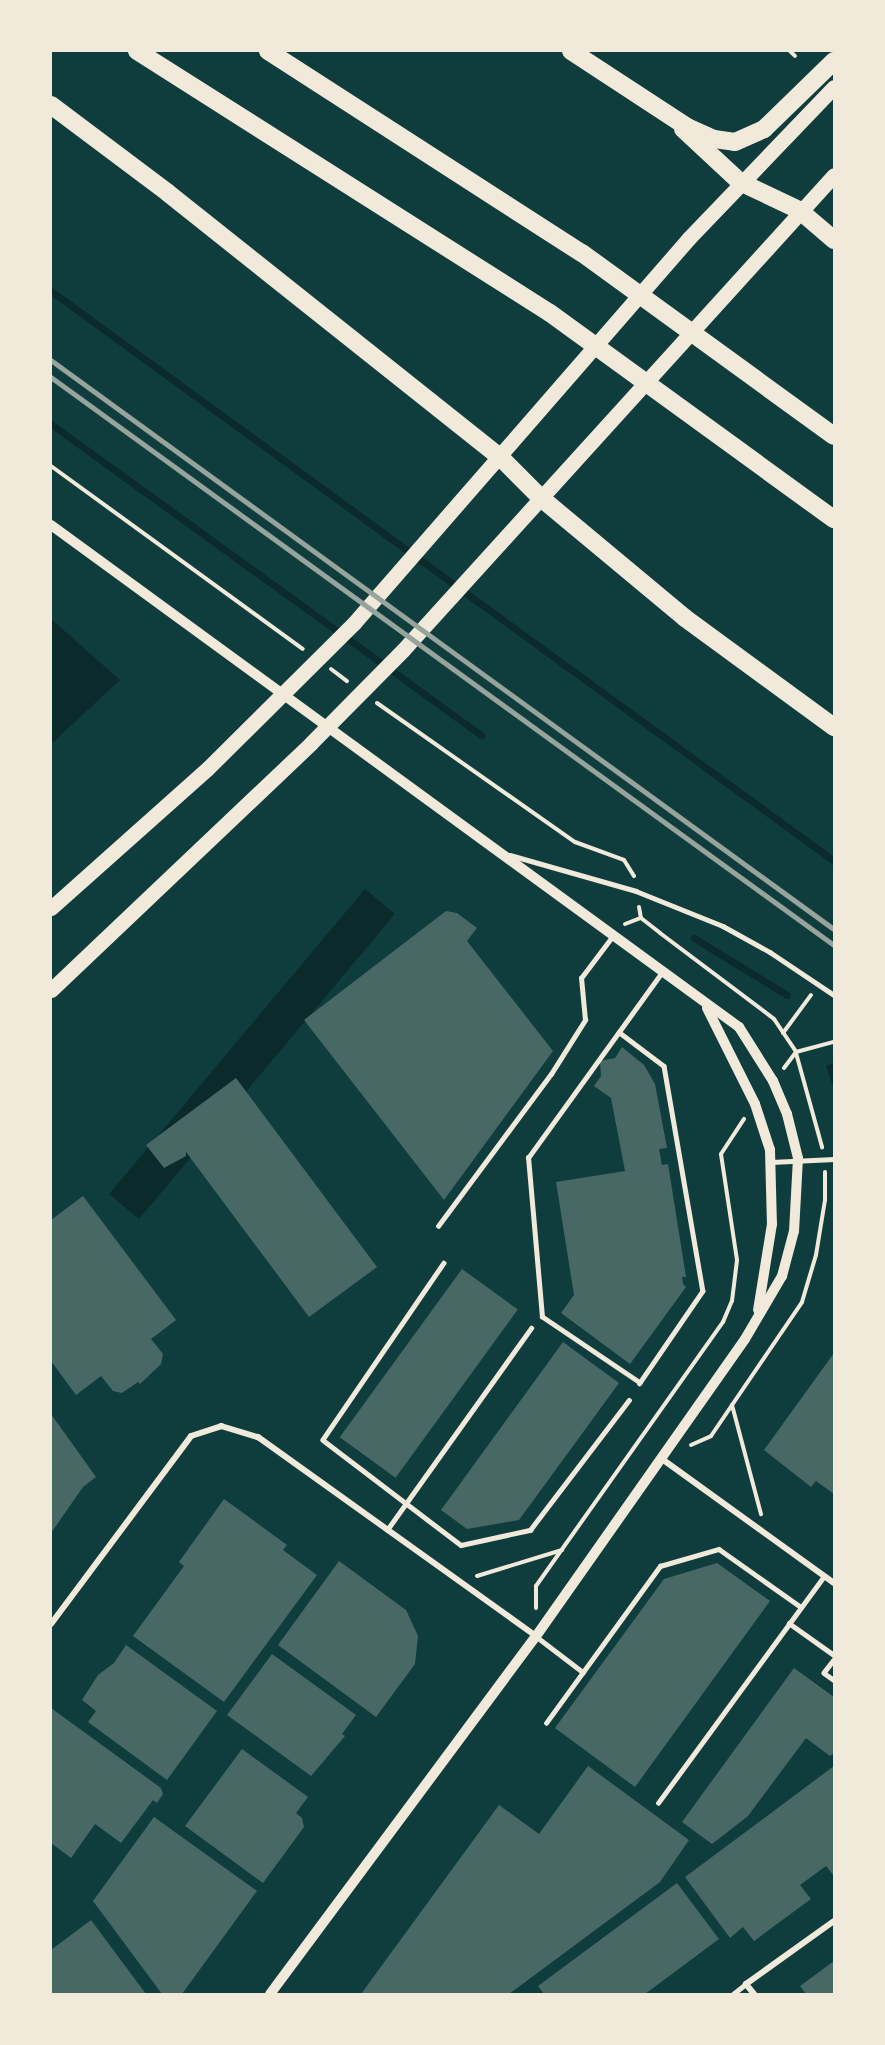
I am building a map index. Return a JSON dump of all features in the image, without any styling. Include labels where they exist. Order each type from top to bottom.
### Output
[{"type":"highway","points":[[137,51],[550,313],[834,519]]},
{"type":"highway","points":[[268,51],[582,253],[834,436]]},
{"type":"highway","points":[[571,51],[671,117],[714,139],[743,140],[764,129],[834,61]]},
{"type":"highway","points":[[51,105],[177,200],[500,457],[541,498],[713,640],[834,727]]},
{"type":"highway","points":[[671,117],[740,182],[799,210],[834,240]]},
{"type":"main road","points":[[51,908],[267,711],[446,522],[541,408],[689,238],[740,182],[834,87]]},
{"type":"main road","points":[[51,990],[311,743],[490,554],[740,274],[834,175]]},
{"type":"street","points":[[51,525],[501,852],[707,1007],[738,1027],[760,1056],[787,1114],[798,1158],[799,1189],[782,1276],[745,1339],[536,1636],[270,1994]]},
{"type":"street","points":[[707,1007],[755,1104],[771,1162],[772,1224],[758,1314]]},
{"type":"street","points":[[51,1624],[191,1436],[205,1429],[239,1429],[258,1437],[536,1636]]},
{"type":"street","points":[[662,1459],[834,1583]]},
{"type":"street","points":[[754,1994],[746,1984],[834,1921]]},
{"type":"lane","points":[[501,852],[636,891],[723,926],[834,995]]},
{"type":"lane","points":[[438,1226],[551,1074],[585,1020],[581,978],[612,937]]},
{"type":"lane","points":[[619,1032],[664,1066],[703,1291],[640,1383],[542,1317],[528,1158],[662,972]]},
{"type":"lane","points":[[771,1162],[798,1158],[834,1159]]},
{"type":"lane","points":[[444,1263],[322,1440],[461,1545],[530,1530],[629,1400]]},
{"type":"lane","points":[[387,1530],[531,1328]]},
{"type":"lane","points":[[546,1723],[660,1566],[719,1549],[801,1607]]},
{"type":"lane","points":[[658,1803],[824,1576]]},
{"type":"lane","points":[[789,1623],[834,1655]]},
{"type":"lane","points":[[536,1636],[583,1672]]},
{"type":"lane","points":[[834,1660],[824,1674],[834,1680]]},
{"type":"lane","points":[[733,1994],[746,1984]]},
{"type":"path","points":[[790,51],[795,56]]},
{"type":"path","points":[[51,466],[312,654]]},
{"type":"path","points":[[321,661],[358,688]]},
{"type":"path","points":[[367,695],[576,842],[624,860],[632,869],[641,918],[741,991],[774,1019],[796,1052],[834,1042]]},
{"type":"path","points":[[783,1033],[818,984]]},
{"type":"path","points":[[732,1404],[766,1534]]},
{"type":"path","points":[[459,1581],[563,1550]]},
{"type":"water","points":[[51,619],[120,680],[51,744]]},
{"type":"water","points":[[365,889],[395,914],[139,1219],[109,1194]]},
{"type":"water","points":[[834,1063],[834,1089],[826,1066]]},
{"type":"building","points":[[446,911],[457,913],[477,928],[467,941],[553,1051],[444,1200],[304,1020]]},
{"type":"building","points":[[622,1047],[644,1065],[655,1084],[667,1148],[659,1149],[662,1165],[668,1164],[686,1277],[682,1277],[686,1287],[630,1364],[561,1313],[574,1295],[556,1182],[625,1171],[611,1098],[594,1086],[601,1076],[600,1061],[615,1058]]},
{"type":"building","points":[[236,1078],[377,1267],[309,1317],[186,1152],[186,1156],[164,1168],[146,1145]]},
{"type":"building","points":[[83,1196],[176,1320],[151,1339],[163,1354],[161,1364],[140,1384],[138,1382],[122,1393],[113,1391],[101,1376],[76,1395],[51,1361],[51,1220]]},
{"type":"building","points":[[462,1269],[518,1310],[396,1478],[340,1437]]},
{"type":"building","points":[[563,1342],[619,1383],[519,1520],[467,1529],[441,1510]]},
{"type":"building","points":[[834,1353],[834,1494],[816,1481],[811,1487],[764,1450]]},
{"type":"building","points":[[51,1414],[96,1477],[83,1487],[51,1533]]},
{"type":"building","points":[[224,1499],[287,1545],[283,1550],[317,1575],[224,1702],[133,1636],[184,1566],[179,1562]]},
{"type":"building","points":[[339,1561],[406,1610],[418,1636],[415,1664],[376,1717],[278,1645]]},
{"type":"building","points":[[717,1563],[770,1601],[635,1787],[555,1728],[664,1579]]},
{"type":"building","points":[[126,1645],[217,1711],[167,1780],[88,1722],[96,1711],[82,1700],[98,1675],[114,1663]]},
{"type":"building","points":[[272,1654],[356,1715],[342,1734],[345,1736],[311,1776],[227,1715]]},
{"type":"building","points":[[794,1668],[834,1697],[834,1753],[830,1756],[806,1738],[748,1816],[712,1844],[682,1822]]},
{"type":"building","points":[[51,1708],[161,1788],[163,1794],[157,1803],[153,1800],[121,1843],[95,1824],[71,1858],[51,1843]]},
{"type":"building","points":[[242,1749],[308,1797],[296,1813],[302,1818],[304,1827],[263,1883],[185,1826]]},
{"type":"building","points":[[588,1766],[689,1840],[660,1882],[509,1994],[361,1994],[499,1805],[539,1834]]},
{"type":"building","points":[[834,1766],[834,1876],[826,1866],[800,1885],[811,1899],[754,1941],[743,1927],[730,1938],[685,1877]]},
{"type":"building","points":[[154,1817],[257,1891],[182,1994],[162,1994],[93,1901]]},
{"type":"building","points":[[677,1883],[719,1939],[645,1994],[544,1994],[538,1986]]},
{"type":"building","points":[[91,1920],[146,1994],[51,1994],[51,1950]]},
{"type":"building","points":[[834,1961],[834,1994],[806,1994],[800,1986]]},
{"type":"waterway","points":[[51,291],[834,861]]},
{"type":"waterway","points":[[51,424],[481,735]]},
{"type":"waterway","points":[[694,938],[787,995]]},
{"type":"railway","points":[[51,360],[834,929]]},
{"type":"railway","points":[[51,377],[834,945]]}]
